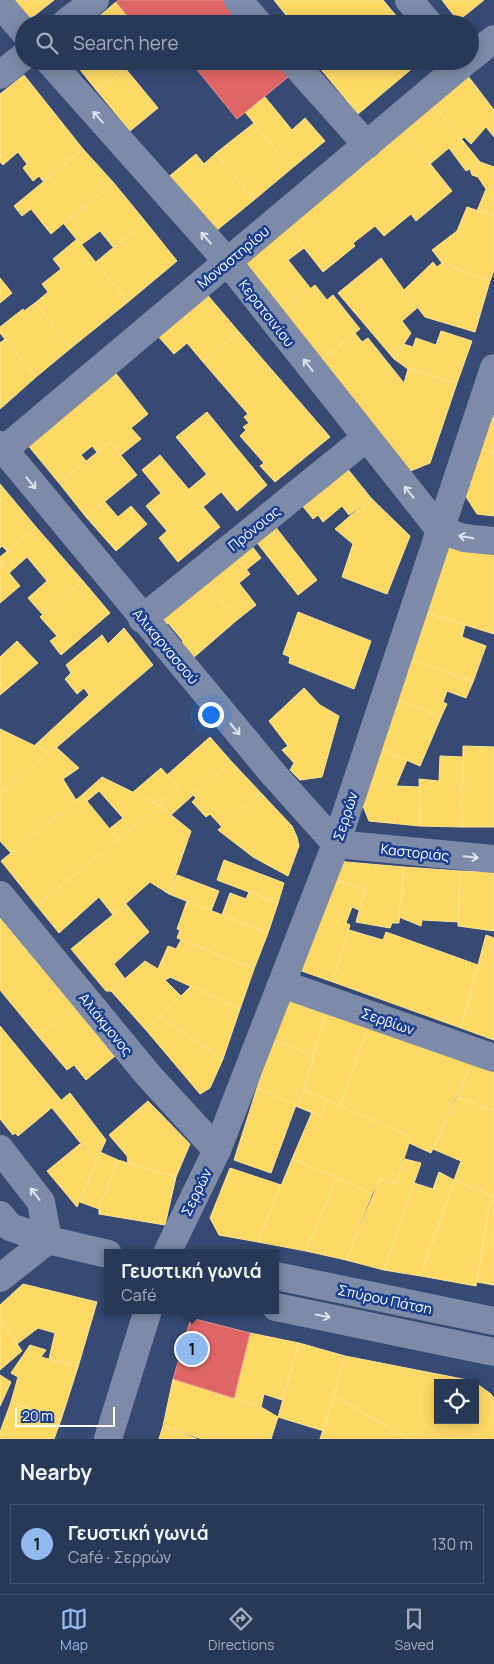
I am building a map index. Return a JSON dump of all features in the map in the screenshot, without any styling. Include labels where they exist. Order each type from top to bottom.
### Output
[{"type":"street","points":[[76,15],[95,0]]},
{"type":"street","points":[[238,0],[251,15]]},
{"type":"street","points":[[409,0],[422,15]]},
{"type":"street","points":[[0,4],[15,22]]},
{"type":"street","name":"Μοναστηρίου","points":[[479,50],[494,39]]},
{"type":"street","points":[[0,75],[15,63]]},
{"type":"street","name":"Κερατσινίου","points":[[57,70],[227,261],[440,530]]},
{"type":"street","points":[[300,70],[367,145]]},
{"type":"street","name":"Μοναστηρίου","points":[[1,449],[454,70]]},
{"type":"street","name":"Σερρών","points":[[169,1249],[217,1150],[336,844],[494,368]]},
{"type":"street","name":"Πρόνοιας","points":[[142,619],[366,438]]},
{"type":"street","name":"Αλικαρνασσού","points":[[1,449],[275,776],[336,844]]},
{"type":"street","points":[[440,530],[464,538],[494,541]]},
{"type":"street","name":"Καστοριάς","points":[[336,844],[494,860]]},
{"type":"street","name":"Αλιάκμονος","points":[[0,895],[149,1076],[217,1150]]},
{"type":"street","name":"Σερβίων","points":[[282,984],[494,1058]]},
{"type":"street","points":[[0,1149],[41,1202],[48,1240]]},
{"type":"street","points":[[0,1215],[10,1227],[48,1240],[104,1253]]},
{"type":"street","points":[[0,1278],[48,1240]]},
{"type":"street","name":"Σπύρου Πάτση","points":[[279,1277],[494,1321]]},
{"type":"street","points":[[279,1308],[494,1352]]},
{"type":"street","points":[[108,1439],[147,1314]]},
{"type":"building: Homes","points":[[14,0],[54,0],[35,15],[27,15]]},
{"type":"building: Homes","points":[[274,0],[383,0],[396,15],[286,15]]},
{"type":"building: Homes","points":[[442,0],[484,0],[465,15],[453,15]]},
{"type":"building: Homes","points":[[116,2],[127,15],[101,15]]},
{"type":"building: Homes","points":[[80,70],[122,70],[97,91]]},
{"type":"building: Homes","points":[[123,70],[127,70],[158,108],[130,131],[97,91]]},
{"type":"building: Homes","points":[[321,70],[410,70],[358,114]]},
{"type":"building: Homes","points":[[24,75],[83,149],[43,181],[39,176],[33,181],[23,168],[27,164],[18,152],[3,165],[0,162],[0,94]]},
{"type":"building: Homes","points":[[468,76],[494,110],[494,137],[486,127],[471,144],[464,137],[461,140],[434,105]]},
{"type":"building: Homes","points":[[265,97],[292,130],[305,118],[325,141],[291,169],[245,112]]},
{"type":"building: Homes","points":[[434,105],[480,162],[470,169],[466,171],[449,148],[430,164],[404,131]]},
{"type":"building: Homes","points":[[254,123],[291,169],[254,200],[216,153]]},
{"type":"building: Homes","points":[[404,131],[452,191],[416,221],[411,214],[384,236],[375,226],[353,243],[355,246],[323,272],[287,226]]},
{"type":"building: Homes","points":[[83,149],[113,182],[51,234],[31,209],[22,216],[14,206]]},
{"type":"building: Homes","points":[[216,153],[254,200],[211,235],[166,179],[196,154],[204,164]]},
{"type":"building: Homes","points":[[480,162],[494,167],[494,216],[477,211],[486,189],[478,177],[472,175],[470,169]]},
{"type":"building: Homes","points":[[113,182],[145,221],[113,247],[100,231],[81,245],[64,224]]},
{"type":"building: Homes","points":[[467,207],[494,216],[494,270],[490,281],[442,263],[432,250],[457,231]]},
{"type":"building: Homes","points":[[145,221],[177,261],[128,302],[96,262]]},
{"type":"building: Homes","points":[[287,226],[304,248],[288,260],[311,289],[279,314],[240,266]]},
{"type":"building: Homes","points":[[77,239],[128,302],[71,348],[35,303],[48,292],[42,284],[61,269],[53,259]]},
{"type":"building: Homes","points":[[381,258],[417,308],[402,321],[411,333],[394,359],[338,293]]},
{"type":"building: Homes","points":[[433,262],[437,267],[442,263],[490,281],[475,332],[425,317],[404,290]]},
{"type":"building: Homes","points":[[0,278],[12,293],[0,303]]},
{"type":"building: Homes","points":[[315,285],[327,300],[333,295],[360,329],[319,362],[279,314]]},
{"type":"building: Homes","points":[[205,292],[239,332],[203,362],[187,343],[174,354],[156,334]]},
{"type":"building: Homes","points":[[35,303],[71,348],[36,377],[0,333],[0,327],[23,309],[24,311]]},
{"type":"building: Homes","points":[[441,331],[472,341],[457,383],[408,369],[394,359],[403,344],[413,347],[416,338],[436,345]]},
{"type":"building: Homes","points":[[239,332],[330,437],[275,482],[260,466],[264,463],[240,436],[246,430],[243,427],[249,423],[244,417],[248,414],[203,362]]},
{"type":"building: Homes","points":[[355,333],[362,342],[368,338],[404,383],[408,369],[457,383],[430,463],[408,472],[319,362]]},
{"type":"building: Homes","points":[[5,339],[36,377],[0,409],[0,343]]},
{"type":"building: Homes","points":[[114,371],[148,414],[131,428],[141,439],[121,455],[110,442],[97,452],[92,446],[81,455],[86,461],[59,483],[26,443]]},
{"type":"building: Homes","points":[[207,412],[267,485],[237,511],[176,437]]},
{"type":"building: Homes","points":[[494,415],[494,453],[478,449]]},
{"type":"building: Homes","points":[[110,442],[137,475],[86,517],[59,483]]},
{"type":"building: Homes","points":[[478,449],[494,453],[494,516],[477,514],[463,492]]},
{"type":"building: Homes","points":[[160,455],[220,527],[178,562],[159,538],[167,531],[146,506],[161,493],[142,470]]},
{"type":"building: Homes","points":[[342,462],[371,498],[349,515],[342,506],[323,522],[318,515],[313,519],[297,499]]},
{"type":"building: Homes","points":[[207,474],[221,492],[203,507],[188,490]]},
{"type":"building: Homes","points":[[0,484],[36,527],[7,551],[2,546],[0,548]]},
{"type":"building: Homes","points":[[371,498],[410,536],[387,594],[342,577],[353,544],[335,529]]},
{"type":"building: Homes","points":[[105,502],[118,517],[131,506],[147,524],[116,551],[86,517]]},
{"type":"building: Homes","points":[[270,520],[317,580],[298,595],[251,535]]},
{"type":"building: Homes","points":[[36,527],[83,581],[43,615],[28,598],[47,581],[27,557],[9,573],[0,562],[0,557]]},
{"type":"building: Homes","points":[[245,537],[261,558],[246,570],[230,549]]},
{"type":"building: Homes","points":[[443,546],[494,554],[494,634],[423,612]]},
{"type":"building: Homes","points":[[230,549],[250,574],[239,583],[256,605],[237,620],[199,574]]},
{"type":"building: Homes","points":[[0,562],[20,586],[0,603]]},
{"type":"building: Homes","points":[[199,574],[237,620],[192,659],[180,644],[183,641],[168,623],[164,626],[153,612]]},
{"type":"building: Homes","points":[[83,581],[110,613],[61,655],[50,641],[57,636],[40,617]]},
{"type":"building: Homes","points":[[298,612],[371,641],[354,689],[289,663],[290,657],[283,654]]},
{"type":"building: Homes","points":[[423,612],[465,625],[462,637],[486,646],[473,682],[412,660],[414,653],[410,651]]},
{"type":"building: Homes","points":[[124,628],[153,665],[50,753],[34,746],[89,695],[84,688],[77,694],[65,679],[71,673],[66,665],[102,635],[108,644]]},
{"type":"building: Homes","points":[[17,641],[38,663],[0,695],[0,657]]},
{"type":"building: Homes","points":[[412,660],[473,682],[466,698],[447,691],[443,702],[447,704],[441,717],[397,699]]},
{"type":"building: Homes","points":[[304,688],[320,705],[339,716],[322,777],[300,780],[290,770],[294,763],[282,750],[288,746],[269,721]]},
{"type":"building: Homes","points":[[397,699],[441,717],[420,766],[378,748]]},
{"type":"building: Homes","points":[[0,729],[50,753],[0,794]]},
{"type":"building: Homes","points":[[210,737],[231,761],[171,815],[159,805],[178,787],[167,775]]},
{"type":"building: Homes","points":[[463,746],[494,747],[494,827],[462,827]]},
{"type":"building: Homes","points":[[56,747],[79,768],[63,779],[76,800],[11,853],[0,841],[0,794]]},
{"type":"building: Homes","points":[[378,748],[407,760],[396,786],[420,787],[420,826],[369,821],[358,794]]},
{"type":"building: Homes","points":[[440,756],[463,757],[462,827],[420,826],[419,779],[439,781]]},
{"type":"building: Homes","points":[[231,761],[261,793],[222,827],[210,814],[206,817],[192,802],[196,798],[193,795]]},
{"type":"building: Homes","points":[[161,768],[178,787],[159,805],[132,793]]},
{"type":"building: Homes","points":[[102,777],[159,805],[118,839],[109,829],[123,818],[99,791],[87,801],[82,795]]},
{"type":"building: Homes","points":[[261,793],[292,826],[297,837],[299,846],[288,876],[253,857],[218,830]]},
{"type":"building: Homes","points":[[82,795],[118,839],[37,906],[1,861]]},
{"type":"building: Homes","points":[[159,805],[191,831],[169,894],[150,882],[113,915],[99,897],[59,933],[37,906]]},
{"type":"building: Homes","points":[[224,860],[284,883],[278,903],[217,880]]},
{"type":"building: Homes","points":[[335,861],[404,867],[399,923],[392,923],[390,928],[356,922],[365,889],[330,879]]},
{"type":"building: Homes","points":[[404,867],[460,871],[459,922],[422,920],[421,926],[399,917]]},
{"type":"building: Homes","points":[[460,871],[494,872],[494,931],[458,926]]},
{"type":"building: Homes","points":[[177,875],[219,891],[211,911],[169,894]]},
{"type":"building: Homes","points":[[330,879],[365,889],[359,910],[352,907],[346,923],[350,925],[333,982],[296,969]]},
{"type":"building: Homes","points":[[249,892],[278,903],[268,933],[222,915],[230,893],[246,899]]},
{"type":"building: Homes","points":[[187,901],[268,933],[254,969],[177,938],[180,930],[177,929]]},
{"type":"building: Homes","points":[[126,904],[149,932],[114,964],[125,979],[111,991],[106,991],[71,949]]},
{"type":"building: Homes","points":[[0,918],[74,1007],[38,1036],[0,990]]},
{"type":"building: Homes","points":[[349,930],[383,940],[386,932],[478,965],[461,1028],[333,982]]},
{"type":"building: Homes","points":[[486,935],[494,938],[494,1040],[461,1028]]},
{"type":"building: Homes","points":[[181,940],[254,969],[240,1009],[157,971],[168,946],[176,949]]},
{"type":"building: Homes","points":[[145,961],[171,977],[165,980],[182,997],[146,1030],[111,991]]},
{"type":"building: Homes","points":[[191,986],[240,1009],[223,1059],[160,1017]]},
{"type":"building: Homes","points":[[286,993],[327,1008],[314,1055],[272,1040]]},
{"type":"building: Homes","points":[[74,1007],[115,1056],[86,1080],[74,1065],[67,1070],[38,1036]]},
{"type":"building: Homes","points":[[327,1008],[369,1025],[340,1106],[304,1090]]},
{"type":"building: Homes","points":[[160,1017],[223,1059],[210,1088],[200,1094],[146,1030]]},
{"type":"building: Homes","points":[[369,1025],[471,1063],[431,1153],[409,1143],[411,1137],[340,1106]]},
{"type":"building: Homes","points":[[0,1026],[61,1100],[18,1136],[15,1133],[13,1135],[0,1119]]},
{"type":"building: Homes","points":[[272,1040],[314,1055],[298,1107],[257,1088]]},
{"type":"building: Homes","points":[[471,1063],[494,1072],[494,1111],[457,1097]]},
{"type":"building: Homes","points":[[257,1088],[296,1105],[271,1173],[234,1160]]},
{"type":"building: Homes","points":[[304,1090],[327,1100],[322,1117],[298,1107]]},
{"type":"building: Homes","points":[[70,1093],[106,1140],[96,1162],[52,1108]]},
{"type":"building: Homes","points":[[457,1097],[494,1111],[494,1196],[454,1180],[461,1161],[433,1149]]},
{"type":"building: Homes","points":[[327,1100],[411,1137],[396,1184],[380,1179],[372,1194],[292,1159],[312,1112],[322,1117]]},
{"type":"building: Homes","points":[[148,1101],[190,1144],[176,1177],[128,1163],[127,1156],[109,1135]]},
{"type":"building: Homes","points":[[80,1144],[96,1162],[77,1207],[47,1171]]},
{"type":"building: Homes","points":[[100,1152],[118,1160],[99,1209],[80,1202]]},
{"type":"building: Homes","points":[[292,1159],[337,1178],[306,1251],[258,1242]]},
{"type":"building: Homes","points":[[405,1159],[421,1163],[384,1270],[346,1260],[380,1179],[396,1184]]},
{"type":"building: Homes","points":[[118,1160],[176,1177],[165,1225],[99,1214],[99,1209]]},
{"type":"building: Homes","points":[[230,1168],[281,1185],[258,1242],[219,1235],[210,1218]]},
{"type":"building: Homes","points":[[439,1172],[454,1180],[421,1276],[384,1270],[414,1183],[433,1189]]},
{"type":"building: Homes","points":[[337,1178],[372,1194],[346,1260],[306,1251]]},
{"type":"building: Homes","points":[[454,1180],[491,1195],[476,1286],[421,1276]]},
{"type":"building: Homes","points":[[491,1195],[494,1196],[494,1285],[477,1282]]},
{"type":"building: Homes","points":[[23,1284],[97,1302],[78,1367],[49,1359],[55,1333],[38,1328],[17,1344],[0,1319],[0,1305]]},
{"type":"building: Homes","points":[[0,1319],[22,1351],[0,1370]]},
{"type":"building: Homes","points":[[250,1333],[299,1343],[282,1400],[264,1394],[261,1407],[234,1398]]},
{"type":"building: Homes","points":[[299,1343],[345,1356],[324,1431],[278,1417]]},
{"type":"building: Homes","points":[[30,1345],[46,1350],[41,1357],[78,1367],[61,1420],[11,1402],[18,1377],[11,1373]]},
{"type":"building: Homes","points":[[345,1356],[463,1379],[434,1379],[434,1424],[479,1424],[479,1385],[491,1394],[494,1399],[494,1439],[409,1439],[334,1396]]},
{"type":"building: Homes","points":[[0,1375],[11,1382],[0,1406]]},
{"type":"building: Homes","points":[[173,1379],[261,1407],[278,1417],[271,1439],[202,1439],[163,1426]]},
{"type":"building: Homes","points":[[334,1396],[409,1439],[320,1439]]},
{"type":"building: Homes","points":[[11,1402],[61,1420],[54,1439],[0,1439],[0,1432]]},
{"type":"building: Homes","points":[[163,1426],[197,1439],[159,1439]]},
{"type":"building: Shops","points":[[119,0],[233,0],[246,15],[127,15],[116,2]]},
{"type":"building: Shops","points":[[197,70],[290,70],[293,73],[237,119]]},
{"type":"building: Shops","points":[[191,1318],[250,1333],[234,1398],[173,1379]]},
{"type":"place","name":"Γευστική γωνιά","points":[[192,1349]]}]
